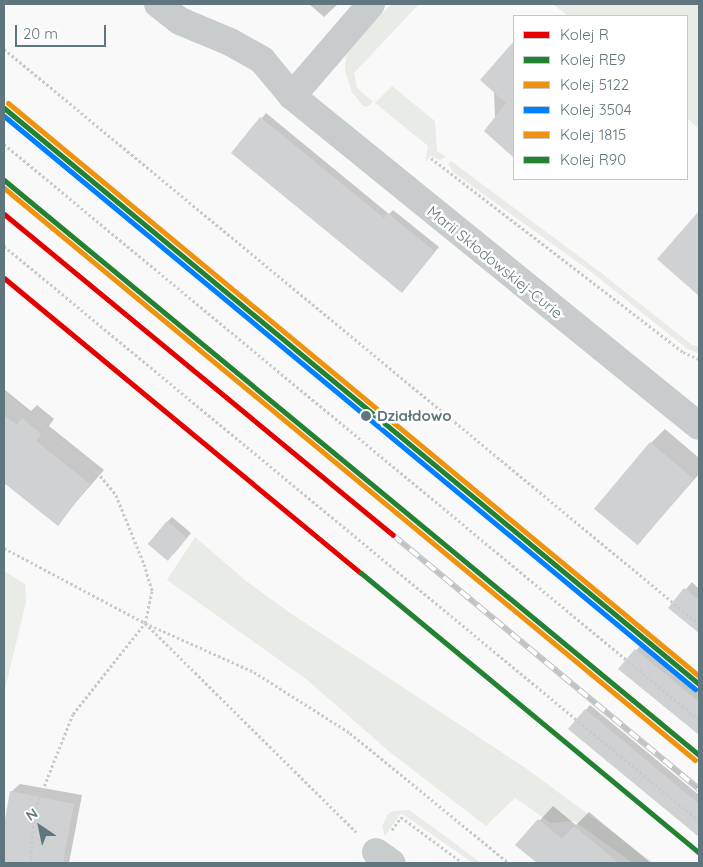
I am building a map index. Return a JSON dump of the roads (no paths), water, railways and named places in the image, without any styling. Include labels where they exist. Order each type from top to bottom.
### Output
[{"type":"street","name":"Marii Skłodowskiej-Curie","points":[[158,4],[180,21],[230,42],[262,60],[292,96],[696,421]]},
{"type":"street","points":[[292,96],[371,4]]},
{"type":"railway","points":[[393,535],[699,789]]},
{"type":"rail line","name":"1815","points":[[8,103],[699,676]]},
{"type":"rail line","name":"RE9","points":[[4,108],[699,684]]},
{"type":"rail line","name":"3504","points":[[4,116],[695,689]]},
{"type":"rail line","name":"RE9","points":[[4,180],[699,755]]},
{"type":"rail line","name":"5122","points":[[4,188],[695,760]]},
{"type":"rail line","name":"R","points":[[4,214],[393,535]]},
{"type":"rail line","name":"R","points":[[4,278],[361,573]]},
{"type":"rail line","name":"R90","points":[[361,573],[699,853]]},
{"type":"place","name":"Działdowo","points":[[366,416]]}]
